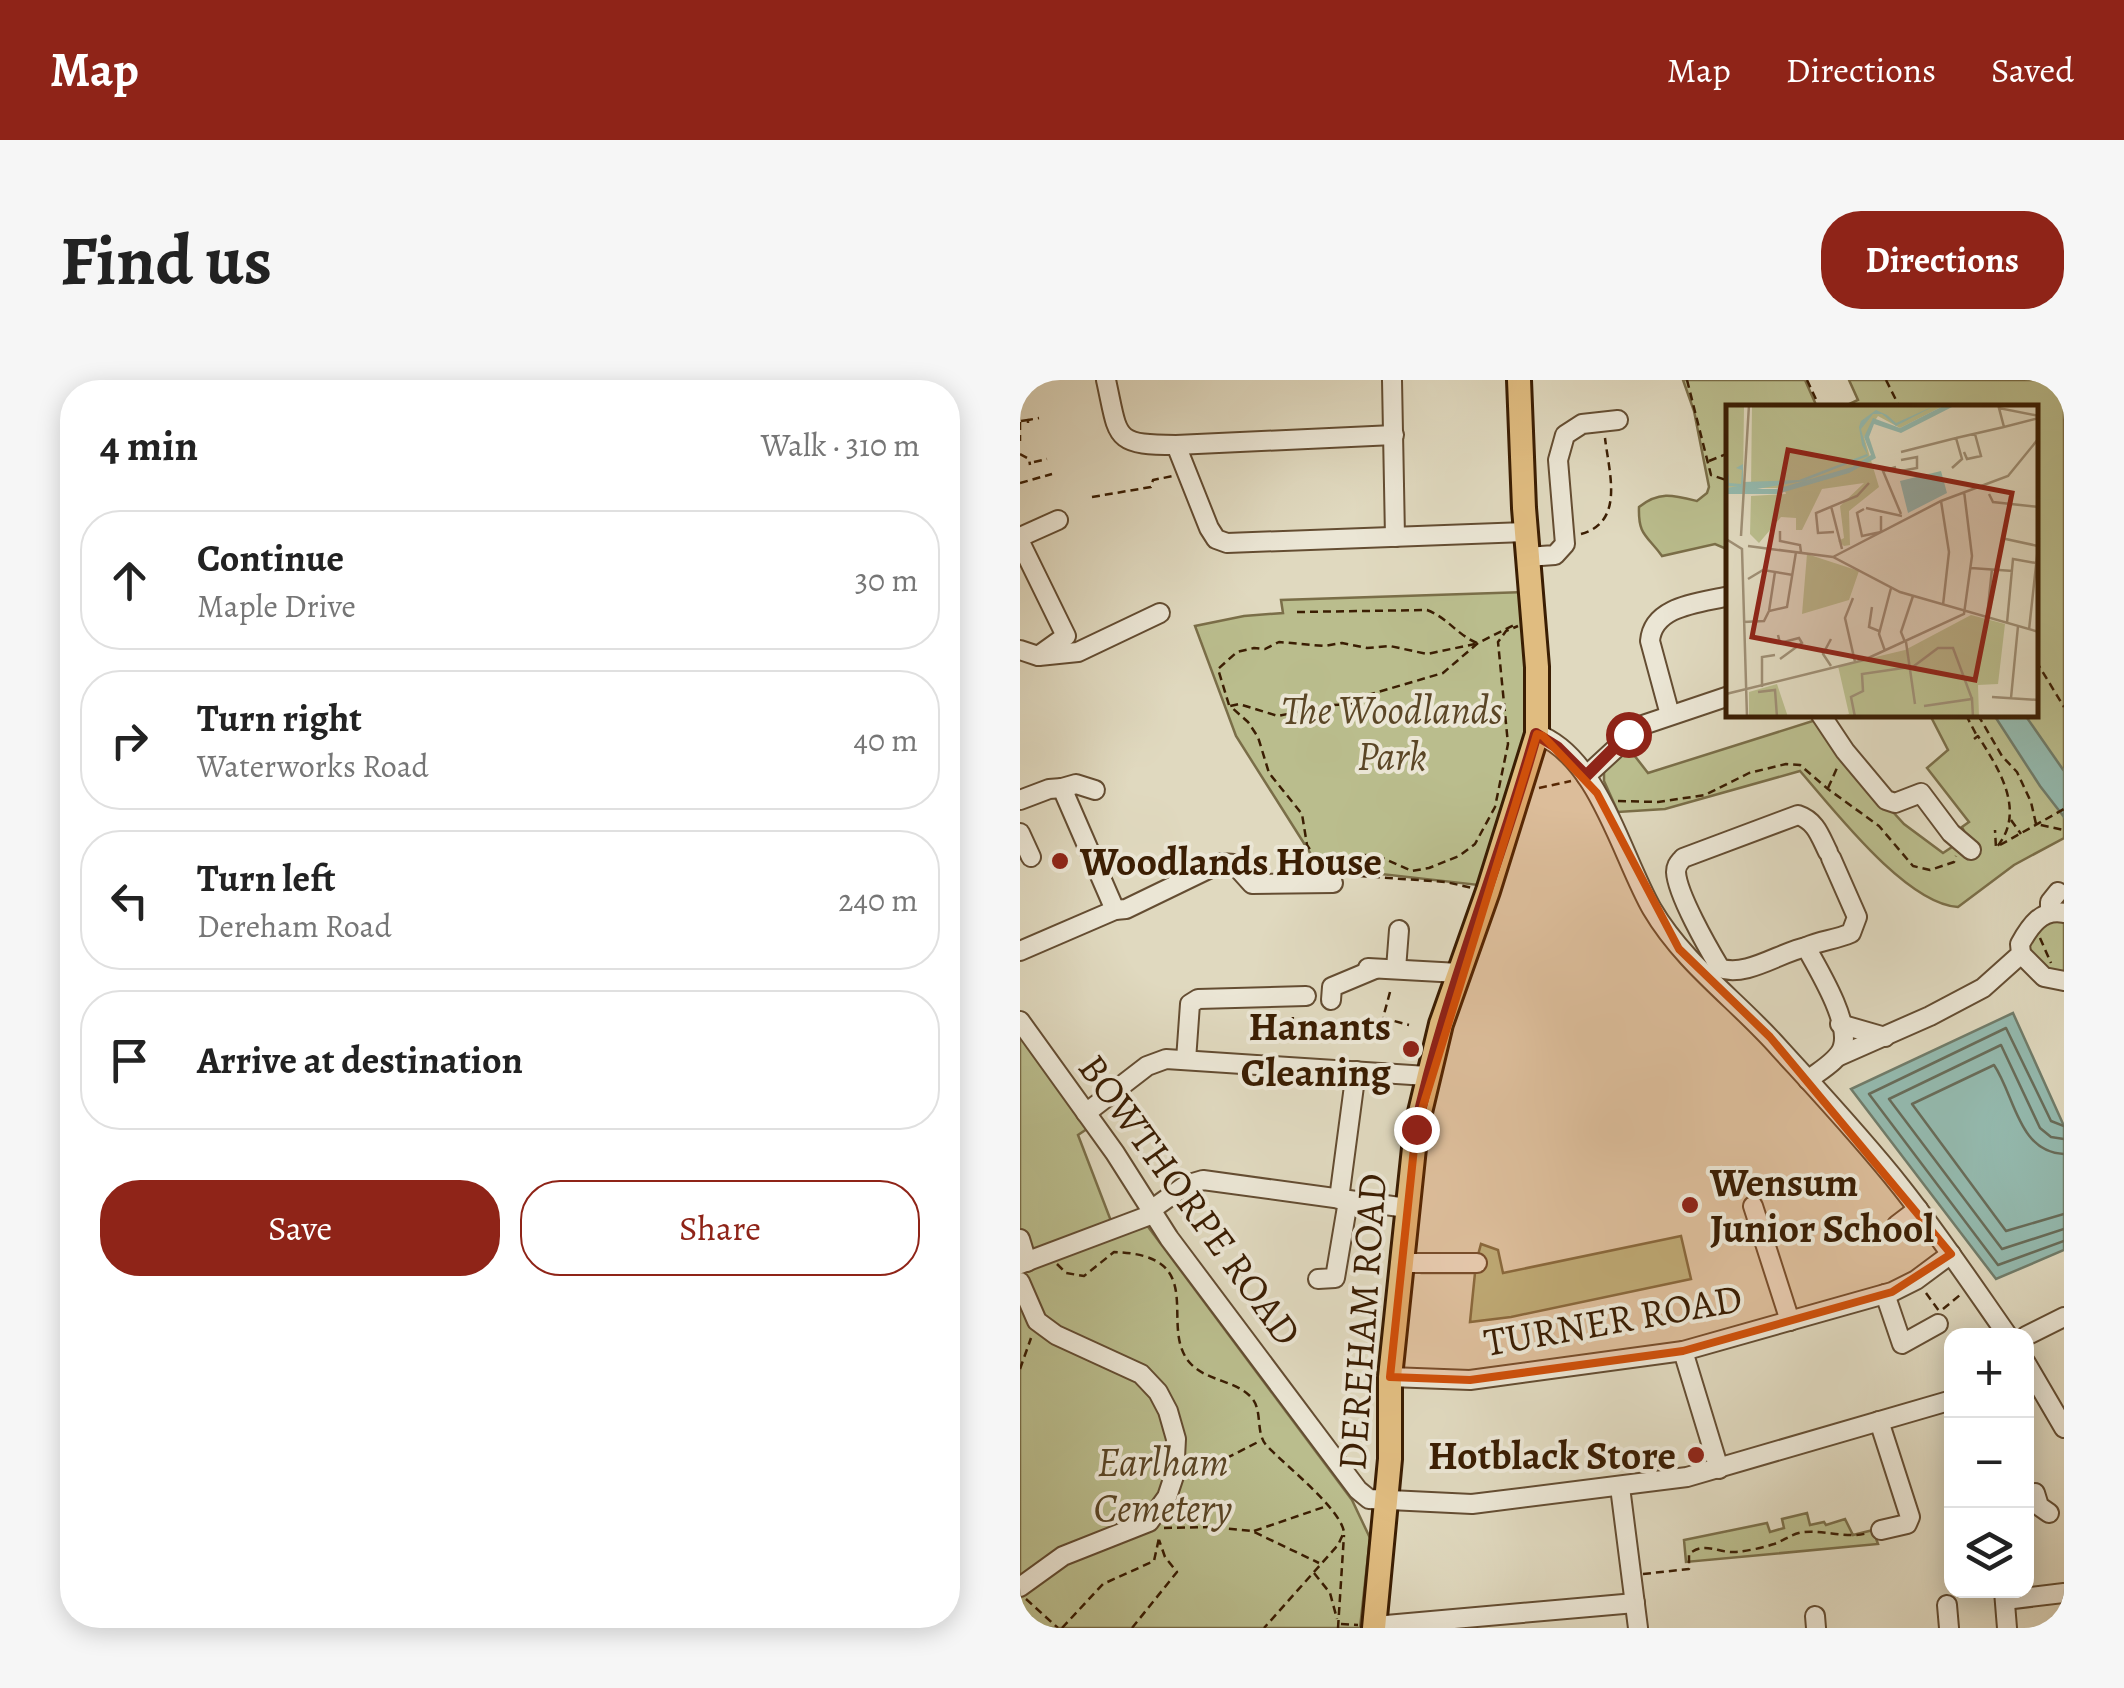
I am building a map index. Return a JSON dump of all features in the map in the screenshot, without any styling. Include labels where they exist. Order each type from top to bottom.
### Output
[{"type":"main road","name":"DEREHAM ROAD","points":[[1374,1627],[1386,1500],[1390,1376],[1387,1343],[1401,1263],[1416,1129],[1427,1076],[1536,734],[1537,667],[1525,532],[1519,380]]},
{"type":"street","points":[[1106,380],[1116,428],[1123,440],[1134,444],[1394,435]]},
{"type":"street","points":[[1392,380],[1395,537]]},
{"type":"street","points":[[1527,557],[1555,554],[1565,544],[1559,449],[1565,435],[1572,429],[1610,421]]},
{"type":"street","points":[[1176,444],[1209,528],[1216,538],[1227,543],[1525,532]]},
{"type":"street","points":[[1029,653],[1066,636],[1020,540],[1058,520]]},
{"type":"street","points":[[1670,715],[1650,641],[1651,628],[1664,614],[1726,597]]},
{"type":"street","points":[[1029,653],[1078,652],[1160,613]]},
{"type":"street","points":[[1586,776],[1628,734],[1726,697]]},
{"type":"street","points":[[1824,718],[1886,800],[1895,803],[1927,787],[1950,833],[1972,850]]},
{"type":"street","points":[[1536,734],[1557,747],[1586,776],[1653,910],[1679,949],[1770,1037],[1808,1080],[1918,1209],[2003,1328]]},
{"type":"street","points":[[1020,800],[1076,784],[1093,799],[1072,812]]},
{"type":"street","points":[[1062,788],[1121,909]]},
{"type":"street","points":[[1798,815],[1809,819],[1854,909],[1856,927],[1831,942],[1821,940],[1806,947],[1738,970],[1720,968],[1683,892],[1677,865],[1683,858],[1798,815]]},
{"type":"street","points":[[1020,834],[1031,856]]},
{"type":"street","points":[[1020,951],[1221,863],[1234,864],[1252,884],[1333,877]]},
{"type":"street","points":[[2058,892],[2050,902],[2057,912],[2030,928],[2020,944],[2021,954],[2044,977],[2062,981]]},
{"type":"street","points":[[1396,969],[1399,930]]},
{"type":"street","points":[[1806,947],[1828,986],[1840,1024],[1843,1048],[1837,1057]]},
{"type":"street","points":[[1808,1080],[1837,1057],[1984,988],[2021,954]]},
{"type":"street","points":[[1331,1000],[1332,987],[1372,968],[1459,973]]},
{"type":"street","points":[[1807,974],[1828,986]]},
{"type":"street","points":[[1186,1060],[1190,1004],[1198,999],[1300,996]]},
{"type":"street","name":"BOWTHORPE ROAD","points":[[1020,1021],[1152,1212],[1362,1496],[1386,1500]]},
{"type":"street","points":[[1840,1024],[1885,1037]]},
{"type":"street","points":[[1086,1113],[1157,1061],[1427,1076]]},
{"type":"street","points":[[1318,1278],[1335,1278],[1356,1071]]},
{"type":"street","points":[[1020,1239],[1023,1263],[1152,1212],[1186,1184],[1203,1180],[1407,1208]]},
{"type":"street","points":[[1753,1206],[1790,1322]]},
{"type":"street","points":[[1897,1225],[1918,1209]]},
{"type":"street","name":"TURNER ROAD","points":[[1390,1376],[1470,1380],[1683,1351],[1886,1294],[1916,1280],[1951,1254]]},
{"type":"street","points":[[1401,1263],[1477,1264]]},
{"type":"street","points":[[1020,1282],[1038,1321],[1056,1334],[1141,1374],[1158,1392],[1176,1439],[1174,1476],[1167,1497],[1149,1522],[1063,1556],[1020,1587]]},
{"type":"street","points":[[1886,1294],[1902,1344],[1938,1318]]},
{"type":"street","points":[[2034,1332],[2064,1317]]},
{"type":"street","points":[[1683,1351],[1719,1469]]},
{"type":"street","points":[[2034,1378],[2064,1428]]},
{"type":"street","points":[[1386,1500],[1472,1504],[1620,1487],[1719,1469],[1944,1402]]},
{"type":"street","points":[[1879,1421],[1910,1516],[1907,1524],[1881,1530]]},
{"type":"street","points":[[1620,1487],[1638,1628]]},
{"type":"street","points":[[2034,1594],[2064,1593]]},
{"type":"street","points":[[2004,1598],[2008,1628]]},
{"type":"street","points":[[1374,1627],[1635,1602]]},
{"type":"street","points":[[1947,1605],[1949,1628]]},
{"type":"path","points":[[1687,380],[1711,475],[1726,481]]},
{"type":"path","points":[[1806,380],[1818,405]]},
{"type":"path","points":[[1886,380],[1898,405]]},
{"type":"path","points":[[1020,441],[1020,422],[1039,418]]},
{"type":"path","points":[[1584,534],[1600,525],[1612,504],[1610,421]]},
{"type":"path","points":[[1020,454],[1032,462],[1047,459]]},
{"type":"path","points":[[1708,462],[1726,454]]},
{"type":"path","points":[[1020,483],[1052,474]]},
{"type":"path","points":[[1092,497],[1151,487],[1153,480],[1185,474]]},
{"type":"path","points":[[1297,612],[1427,610],[1444,617],[1458,635],[1478,643]]},
{"type":"path","points":[[1230,706],[1235,703],[1278,716],[1330,704],[1354,704],[1368,695],[1443,674],[1478,643],[1504,627],[1527,622],[1506,631],[1498,642],[1508,744],[1495,807],[1475,844],[1459,856],[1412,871],[1378,856],[1348,854],[1331,858],[1326,864]]},
{"type":"path","points":[[1478,643],[1427,654],[1390,646],[1279,642],[1265,650],[1237,652],[1218,669],[1230,706],[1258,737],[1270,773],[1302,814],[1307,845],[1333,877],[1446,882],[1488,891]]},
{"type":"path","points":[[2039,666],[2064,707]]},
{"type":"path","points":[[1967,718],[1998,767],[2008,793],[2010,819],[2005,838],[1996,848]]},
{"type":"path","points":[[1980,718],[2002,756],[2017,772],[2036,824]]},
{"type":"path","points":[[1828,789],[1851,750]]},
{"type":"path","points":[[1534,788],[1586,776]]},
{"type":"path","points":[[1972,850],[1996,848],[2064,809]]},
{"type":"path","points":[[2010,819],[2021,834]]},
{"type":"path","points":[[2036,824],[2064,830]]},
{"type":"path","points":[[1995,830],[1996,848]]},
{"type":"path","points":[[2030,928],[2038,934],[2062,981]]},
{"type":"path","points":[[1379,1033],[1390,992]]},
{"type":"path","points":[[1292,1038],[1300,996]]},
{"type":"path","points":[[1383,1018],[1409,1025]]},
{"type":"path","points":[[1053,1252],[1057,1264],[1073,1276],[1084,1276],[1114,1252],[1138,1253],[1159,1263],[1174,1285],[1186,1360],[1201,1373],[1248,1394],[1258,1408],[1262,1440],[1338,1515],[1344,1532],[1338,1626]]},
{"type":"path","points":[[1916,1280],[1938,1318],[1973,1284]]},
{"type":"path","points":[[1020,1369],[1038,1321]]},
{"type":"path","points":[[1174,1476],[1211,1466],[1262,1440]]},
{"type":"path","points":[[1252,1532],[1329,1506]]},
{"type":"path","points":[[1132,1628],[1177,1572],[1166,1558],[1156,1528],[1213,1527],[1252,1532],[1320,1564]]},
{"type":"path","points":[[1632,1575],[1688,1569],[1689,1554],[1694,1549],[1736,1552],[1775,1544],[1798,1533],[1855,1537],[1881,1530]]},
{"type":"path","points":[[1264,1628],[1344,1532]]},
{"type":"path","points":[[1020,1596],[1060,1628],[1103,1584],[1154,1560],[1159,1538]]},
{"type":"path","points":[[1314,1572],[1330,1593],[1338,1626]]},
{"type":"path","points":[[1338,1626],[1374,1627]]},
{"type":"highlighted area","points":[[1537,734],[1597,793],[1679,949],[1770,1037],[1951,1254],[1892,1292],[1683,1351],[1470,1380],[1390,1377],[1416,1129]]},
{"type":"green space","points":[[1683,380],[1805,380],[1816,405],[1726,405],[1726,549],[1715,544],[1662,556],[1642,530],[1639,507],[1653,498],[1697,501],[1707,493],[1694,411]]},
{"type":"green space","points":[[1849,380],[2064,380],[2064,838],[2014,865],[1958,907],[1938,902],[1894,873],[1800,771],[1665,809],[1618,812],[1604,781],[1604,767],[1627,746],[1648,773],[1819,719],[1852,767],[1904,824],[1943,853],[1967,837],[1962,827],[1969,822],[1927,768],[1948,750],[1932,718],[2039,718],[2039,405],[1847,405],[1858,400]]},
{"type":"green space","name":"The Woodlands Park","points":[[1527,592],[1528,725],[1487,886],[1319,867],[1236,736],[1195,626],[1283,613],[1281,600]]},
{"type":"green space","points":[[2064,917],[2064,977],[2050,975],[2027,949],[2034,927]]},
{"type":"green space","name":"Earlham Cemetery","points":[[1020,1032],[1087,1129],[1078,1135],[1111,1221],[1143,1220],[1352,1500],[1370,1538],[1360,1628],[1020,1628]]},
{"type":"green space","points":[[1681,1236],[1691,1279],[1511,1317],[1470,1322],[1475,1273],[1422,1273],[1425,1255],[1478,1255],[1481,1244],[1498,1250],[1503,1273]]},
{"type":"green space","points":[[1807,1513],[1810,1525],[1845,1519],[1853,1535],[1873,1530],[1878,1544],[1686,1562],[1684,1540],[1767,1523],[1770,1532],[1784,1528],[1782,1519]]},
{"type":"water","points":[[1996,718],[2027,718],[2064,771],[2064,817]]},
{"type":"water","points":[[2013,1013],[2064,1126],[2064,1250],[1996,1279],[1851,1089]]},
{"type":"place","name":"Woodlands House","points":[[1060,861]]},
{"type":"place","name":"Hanants Cleaning","points":[[1411,1049]]},
{"type":"place","name":"Wensum Junior School","points":[[1690,1205]]},
{"type":"place","name":"Hotblack Store","points":[[1696,1455]]},
{"type":"route","points":[[1416,1129],[1438,1032],[1488,891],[1536,734],[1557,747],[1586,776],[1628,734]]}]
